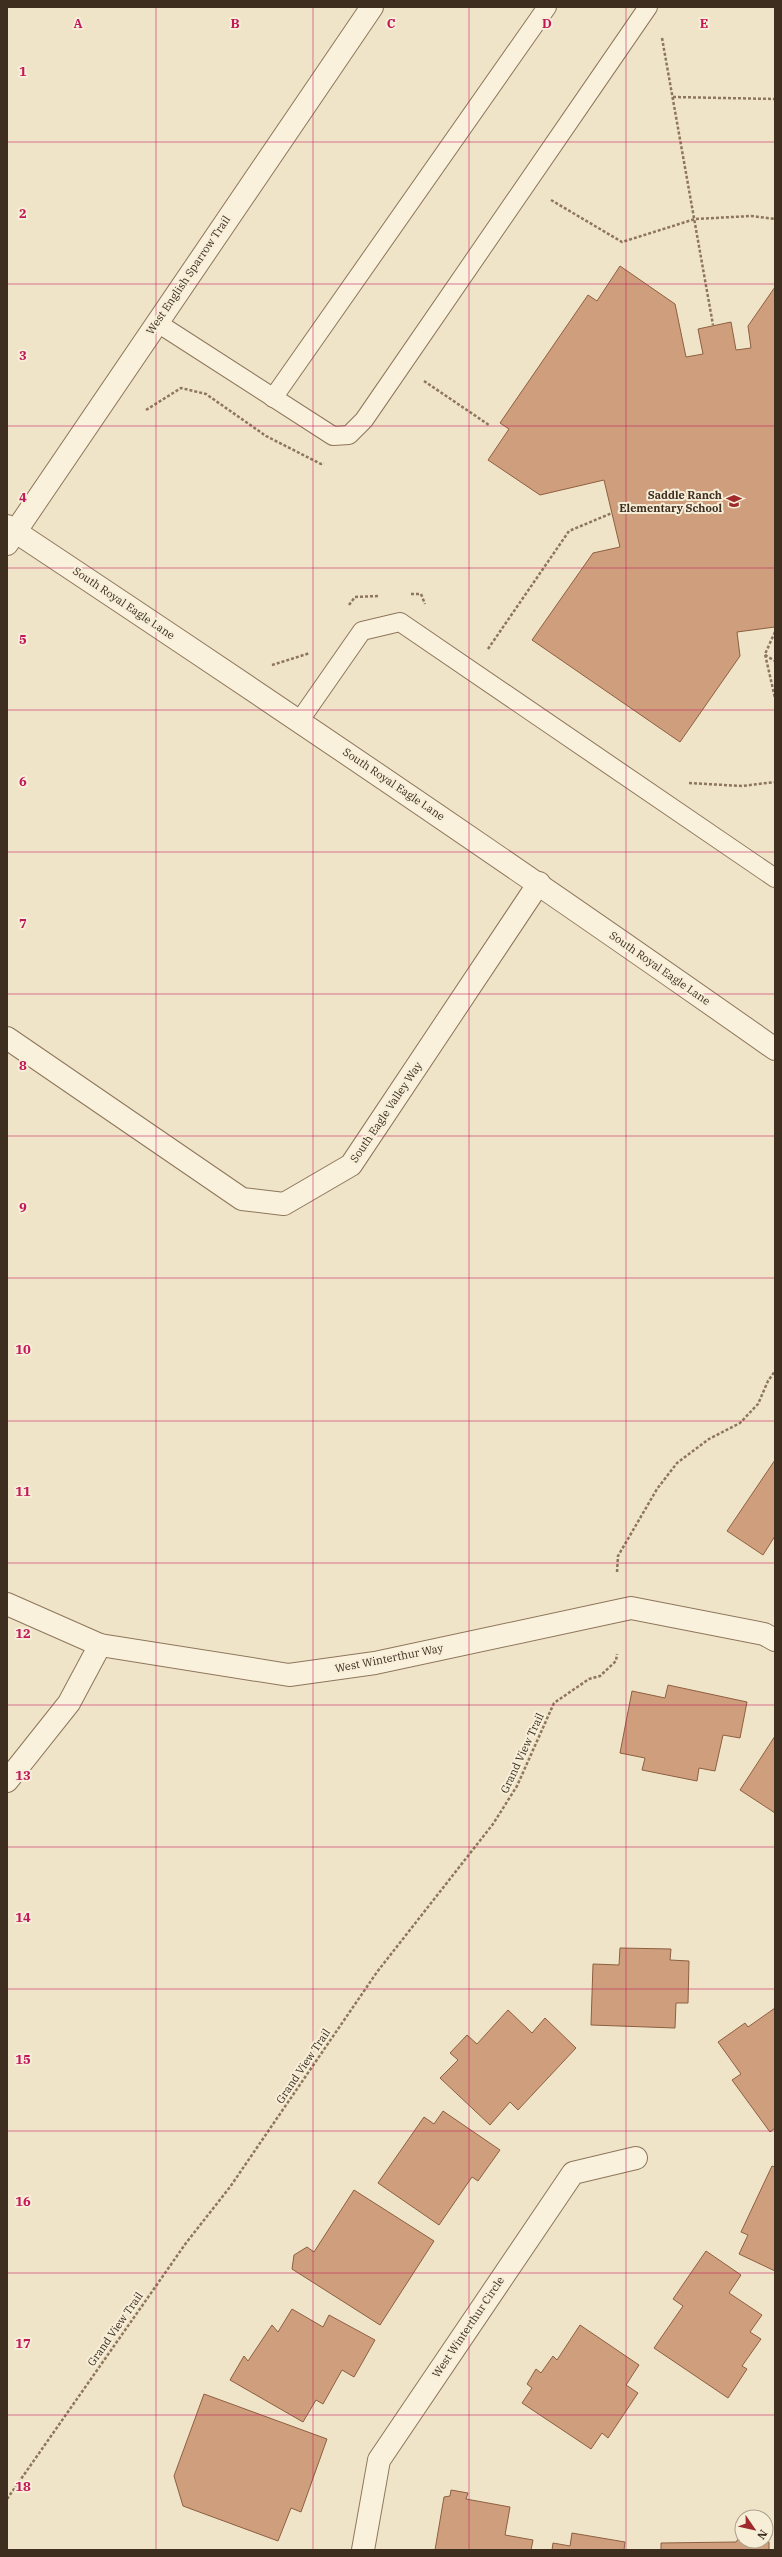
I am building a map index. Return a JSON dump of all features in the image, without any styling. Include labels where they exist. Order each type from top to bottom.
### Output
[{"type":"street","name":"West English Sparrow Trail","points":[[10,534],[372,7]]},
{"type":"street","name":"South Royal Eagle Lane","points":[[10,534],[300,720],[539,883],[775,1049]]},
{"type":"street","name":"South Eagle Valley Way","points":[[7,1038],[242,1199],[284,1204],[351,1165],[539,883]]},
{"type":"street","name":"West Winterthur Way","points":[[7,1604],[100,1645],[289,1675],[375,1663],[631,1608],[764,1634],[775,1640]]},
{"type":"street","points":[[7,1781],[68,1704],[100,1645]]},
{"type":"street","name":"West Winterthur Circle","points":[[363,2550],[379,2460],[573,2173],[636,2158]]},
{"type":"lane","points":[[273,398],[547,7]]},
{"type":"lane","points":[[156,322],[333,436],[349,435],[364,420],[648,7]]},
{"type":"lane","points":[[300,720],[362,632],[400,622],[775,878]]},
{"type":"path","points":[[661,30],[713,325]]},
{"type":"path","points":[[673,97],[775,99]]},
{"type":"path","points":[[549,198],[622,242],[695,219],[751,216],[775,218]]},
{"type":"path","points":[[420,379],[489,425]]},
{"type":"path","points":[[486,653],[569,531],[612,513]]},
{"type":"path","points":[[775,632],[765,654],[775,698]]},
{"type":"path","points":[[765,654],[775,661]]},
{"type":"path","points":[[684,783],[742,786],[775,782]]},
{"type":"path","points":[[617,1572],[618,1556],[661,1484],[677,1463],[709,1439],[740,1423],[758,1404],[768,1381],[775,1371]]},
{"type":"path","name":"Grand View Trail","points":[[7,2499],[186,2243],[230,2187],[378,1972],[493,1824],[517,1786],[554,1703],[589,1679],[600,1676],[616,1660],[617,1654]]},
{"type":"building","points":[[620,266],[675,304],[686,357],[703,354],[698,329],[731,322],[736,350],[751,348],[748,326],[775,287],[775,627],[737,632],[740,656],[680,742],[532,640],[593,553],[620,547],[604,480],[540,495],[488,460],[509,429],[500,423],[588,295],[597,301]]},
{"type":"building","points":[[775,1460],[775,1536],[763,1555],[727,1531]]},
{"type":"building","points":[[668,1685],[747,1702],[740,1738],[723,1735],[715,1771],[699,1768],[697,1781],[642,1770],[645,1758],[620,1753],[632,1691],[665,1698]]},
{"type":"building","points":[[775,1736],[775,1813],[740,1790]]},
{"type":"building","points":[[620,1948],[671,1949],[670,1960],[689,1961],[688,2003],[676,2003],[675,2028],[591,2025],[593,1964],[619,1965]]},
{"type":"building","points":[[775,2008],[775,2128],[770,2132],[732,2080],[741,2074],[718,2042],[745,2023],[748,2027]]},
{"type":"building","points":[[508,2010],[532,2033],[545,2018],[576,2048],[518,2110],[510,2102],[490,2125],[440,2078],[458,2060],[450,2053],[467,2035],[477,2044]]},
{"type":"building","points":[[443,2111],[500,2150],[478,2181],[472,2177],[439,2225],[378,2183],[424,2117],[434,2124]]},
{"type":"building","points":[[772,2166],[775,2167],[775,2271],[739,2254],[748,2235],[741,2232]]},
{"type":"building","points":[[354,2190],[434,2241],[380,2325],[292,2269],[294,2255],[307,2247],[314,2252]]},
{"type":"building","points":[[706,2251],[741,2275],[729,2293],[762,2315],[750,2332],[761,2339],[742,2366],[747,2369],[728,2398],[654,2348],[683,2306],[673,2299]]},
{"type":"building","points":[[292,2309],[323,2327],[329,2315],[375,2340],[354,2377],[342,2370],[323,2404],[316,2400],[303,2422],[230,2380],[244,2356],[248,2361],[272,2325],[278,2332]]},
{"type":"building","points":[[580,2325],[639,2365],[626,2385],[638,2393],[608,2438],[602,2433],[591,2449],[522,2403],[532,2388],[527,2384],[536,2369],[541,2373],[553,2356],[557,2360]]},
{"type":"building","points":[[204,2394],[327,2439],[301,2512],[291,2508],[278,2541],[183,2506],[174,2476]]},
{"type":"building","points":[[451,2490],[468,2493],[466,2499],[510,2507],[505,2535],[533,2540],[531,2550],[435,2550],[444,2497],[450,2496]]},
{"type":"building","points":[[572,2533],[625,2542],[624,2550],[552,2550],[553,2543],[570,2546]]},
{"type":"building","points":[[734,2542],[734,2549],[769,2550],[661,2550],[661,2543]]},
{"type":"place","name":"Saddle Ranch Elementary School","points":[[734,501]]}]
